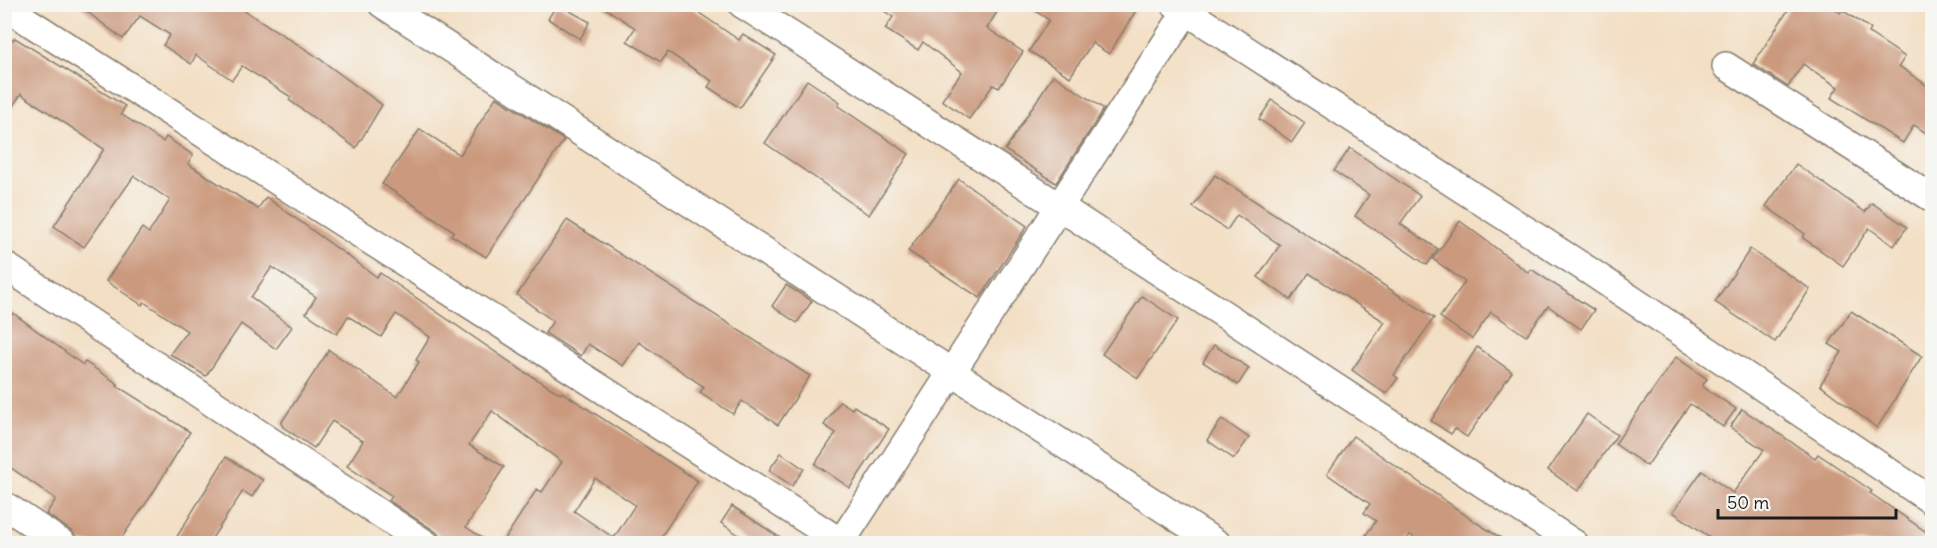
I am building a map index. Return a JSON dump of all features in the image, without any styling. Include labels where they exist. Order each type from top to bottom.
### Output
[{"type":"street","points":[[382,4],[1218,543]]},
{"type":"street","points":[[742,4],[1060,207],[1575,543]]},
{"type":"street","points":[[4,6],[842,543],[1060,207],[1185,7],[1591,272],[1932,501]]},
{"type":"street","points":[[1726,66],[1932,198]]},
{"type":"street","points":[[4,265],[426,543]]},
{"type":"street","points":[[4,505],[63,543]]},
{"type":"building","points":[[77,4],[234,4],[313,54],[382,105],[356,148],[289,100],[291,97],[242,66],[232,80],[196,55],[191,64],[163,45],[170,35],[140,16],[123,39]]},
{"type":"building","points":[[557,4],[590,22],[580,39],[548,19]]},
{"type":"building","points":[[599,4],[686,4],[739,40],[743,34],[776,55],[740,108],[708,87],[712,81],[668,52],[661,62],[627,41],[635,28]]},
{"type":"building","points":[[874,4],[1002,4],[987,28],[1023,52],[999,88],[993,85],[969,119],[942,100],[962,72],[923,42],[918,50],[885,29],[893,17]]},
{"type":"building","points":[[1025,4],[1123,4],[1135,12],[1109,54],[1092,43],[1070,77],[1029,51],[1049,20]]},
{"type":"building","points":[[1792,4],[1828,4],[1840,13],[1842,10],[1871,29],[1869,33],[1905,57],[1899,66],[1932,89],[1932,137],[1914,125],[1903,143],[1831,98],[1838,87],[1803,64],[1788,87],[1753,64]]},
{"type":"building","points":[[4,35],[13,40],[15,38],[125,106],[121,114],[163,142],[166,137],[193,155],[188,164],[222,186],[258,209],[266,197],[377,277],[380,273],[523,371],[561,394],[562,392],[698,481],[657,543],[502,543],[537,489],[542,492],[562,462],[492,411],[469,445],[504,467],[466,527],[490,543],[448,543],[435,531],[389,501],[392,496],[347,466],[363,441],[332,421],[314,448],[283,427],[281,423],[329,350],[397,397],[419,362],[416,360],[430,337],[396,314],[381,337],[348,316],[337,334],[306,313],[316,297],[272,267],[251,297],[292,327],[276,349],[241,324],[206,376],[170,354],[187,331],[144,302],[142,305],[106,281],[142,228],[149,233],[170,200],[134,176],[84,247],[54,226],[104,149],[21,94],[4,119]],"holes":[[[595,478],[635,505],[614,538],[574,511]]]},
{"type":"building","points":[[1053,75],[1104,109],[1056,183],[1005,150]]},
{"type":"building","points":[[807,80],[840,102],[838,106],[909,154],[869,215],[765,143]]},
{"type":"building","points":[[496,97],[564,140],[486,257],[451,235],[454,231],[382,184],[420,129],[460,155]]},
{"type":"building","points":[[1272,100],[1305,123],[1292,142],[1259,119]]},
{"type":"building","points":[[1350,148],[1420,196],[1400,224],[1438,249],[1427,265],[1355,216],[1369,195],[1334,171]]},
{"type":"building","points":[[1796,164],[1865,212],[1872,203],[1907,227],[1894,246],[1869,228],[1843,266],[1803,238],[1805,234],[1766,206]]},
{"type":"building","points":[[1215,175],[1434,318],[1394,375],[1398,378],[1386,394],[1352,370],[1385,322],[1309,273],[1291,300],[1258,277],[1280,245],[1237,215],[1227,230],[1193,207]]},
{"type":"building","points":[[959,179],[1027,226],[980,298],[908,251]]},
{"type":"building","points":[[567,220],[810,376],[778,425],[742,401],[733,414],[700,392],[704,387],[639,342],[623,366],[588,344],[581,356],[545,333],[553,321],[517,295]]},
{"type":"building","points":[[1460,221],[1529,273],[1531,269],[1594,310],[1581,329],[1548,306],[1526,336],[1491,312],[1472,339],[1440,317],[1465,282],[1433,259]]},
{"type":"building","points":[[1750,249],[1810,289],[1775,342],[1715,302]]},
{"type":"building","points":[[786,285],[812,301],[797,323],[772,306]]},
{"type":"building","points":[[1142,296],[1178,320],[1138,378],[1102,354]]},
{"type":"building","points":[[4,310],[12,315],[13,313],[83,365],[85,362],[118,384],[117,386],[190,432],[151,496],[118,543],[79,543],[72,531],[46,514],[56,499],[4,463]]},
{"type":"building","points":[[1851,311],[1922,356],[1877,428],[1820,385],[1842,352],[1829,344]]},
{"type":"building","points":[[1214,345],[1249,368],[1238,385],[1203,362]]},
{"type":"building","points":[[1477,347],[1512,372],[1467,437],[1455,429],[1451,434],[1431,421]]},
{"type":"building","points":[[1676,357],[1707,379],[1702,386],[1736,409],[1723,427],[1690,404],[1647,466],[1615,444]]},
{"type":"building","points":[[840,401],[852,409],[854,406],[889,429],[850,488],[815,464],[836,433],[824,425]]},
{"type":"building","points":[[1742,409],[1815,458],[1818,454],[1872,491],[1870,493],[1932,536],[1932,543],[1719,543],[1673,512],[1702,471],[1733,493],[1764,450],[1730,427]]},
{"type":"building","points":[[1587,414],[1617,435],[1578,491],[1548,470]]},
{"type":"building","points":[[1222,419],[1249,438],[1234,459],[1207,440]]},
{"type":"building","points":[[1353,436],[1509,543],[1422,543],[1410,535],[1404,543],[1360,543],[1376,521],[1364,513],[1370,504],[1327,474]]},
{"type":"building","points":[[781,453],[804,469],[792,486],[769,470]]},
{"type":"building","points":[[226,457],[263,480],[252,497],[243,491],[209,543],[173,543]]},
{"type":"building","points":[[732,506],[788,543],[751,543],[721,523]]}]
